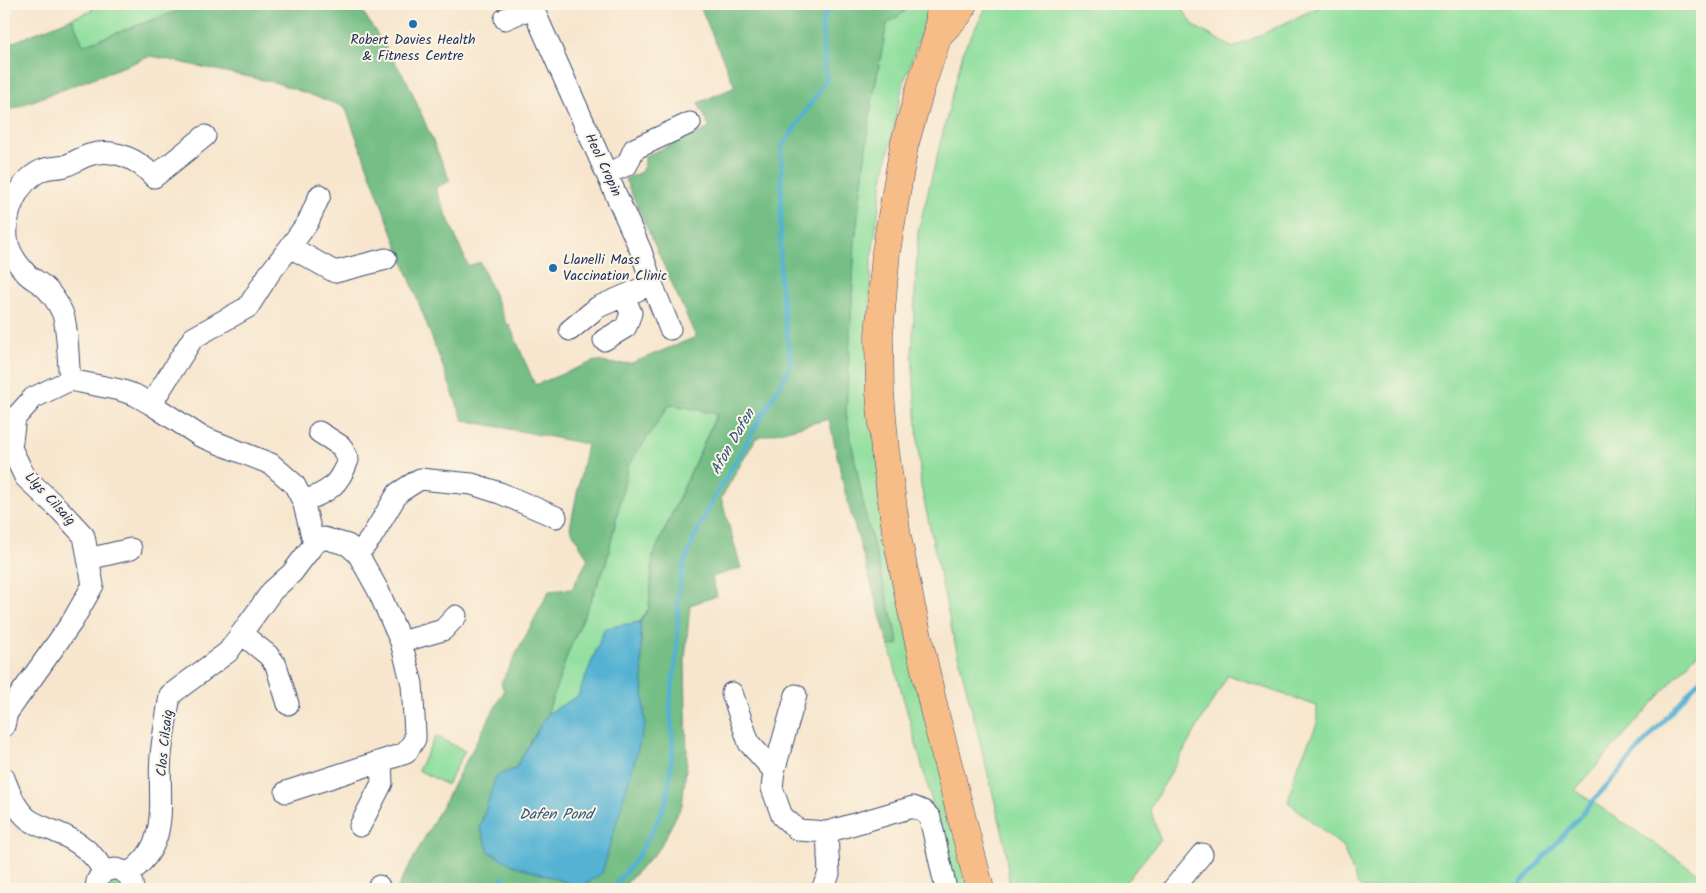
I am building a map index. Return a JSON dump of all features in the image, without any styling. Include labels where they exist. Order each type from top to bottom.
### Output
[{"type":"highway","points":[[941,4],[938,35],[904,146],[896,188],[886,252],[878,335],[880,393],[885,451],[897,537],[935,714],[980,889]]},
{"type":"highway","points":[[938,35],[958,14],[963,4]]},
{"type":"street","points":[[505,19],[532,6]]},
{"type":"street","name":"Heol Cropin","points":[[532,6],[608,173],[641,251],[670,329]]},
{"type":"street","points":[[608,173],[627,165],[634,149],[690,123]]},
{"type":"street","points":[[205,136],[154,176],[129,158],[106,152],[89,155],[66,165],[42,170],[27,181],[15,196],[8,215],[7,239],[14,258],[25,274],[43,286],[63,313],[70,380],[136,395],[200,436],[272,464],[294,484],[303,500],[314,544],[324,538],[348,545],[358,554],[378,590],[400,642],[412,684],[415,739],[406,753],[286,792]]},
{"type":"street","points":[[151,404],[193,338],[248,307],[269,274],[308,222],[320,195]]},
{"type":"street","points":[[290,247],[335,272],[386,259]]},
{"type":"street","points":[[570,330],[598,307],[652,284]]},
{"type":"street","points":[[604,340],[626,327],[630,314],[624,296]]},
{"type":"street","name":"Llys Cilsaig","points":[[4,726],[7,713],[72,622],[93,585],[84,536],[26,477],[8,439],[15,418],[33,398],[70,380]]},
{"type":"street","points":[[303,500],[331,490],[344,473],[348,460],[341,446],[319,432]]},
{"type":"street","points":[[358,554],[372,538],[398,493],[420,479],[472,484],[500,493],[556,517]]},
{"type":"street","name":"Clos Cilsaig","points":[[130,881],[137,867],[152,848],[159,830],[161,816],[161,756],[170,695],[228,652],[272,591],[292,573],[314,544]]},
{"type":"street","points":[[88,558],[131,550]]},
{"type":"street","points":[[400,642],[444,630],[456,616]]},
{"type":"street","points":[[242,634],[268,655],[276,665],[288,704]]},
{"type":"street","points":[[732,693],[749,743],[774,771]]},
{"type":"street","points":[[796,695],[774,771],[772,788],[782,816],[798,830],[826,832],[913,807],[918,809],[930,818],[946,889]]},
{"type":"street","points":[[360,826],[382,783],[381,762]]},
{"type":"street","points":[[4,778],[17,808],[30,820],[74,841],[86,849],[100,866],[100,881]]},
{"type":"street","points":[[822,889],[829,874],[826,832]]},
{"type":"street","points":[[1173,889],[1202,854]]},
{"type":"street","points":[[100,881],[116,869],[130,881]]},
{"type":"green space","points":[[98,4],[197,4],[83,45],[72,18],[92,11],[91,7]]},
{"type":"green space","points":[[197,4],[358,4],[408,83],[450,181],[435,188],[468,266],[480,262],[535,385],[595,361],[614,364],[632,363],[696,337],[625,179],[641,172],[645,163],[645,156],[710,128],[698,103],[735,87],[699,4],[907,4],[904,12],[887,24],[871,107],[855,241],[846,414],[865,513],[899,644],[889,646],[846,496],[829,419],[756,438],[721,498],[741,568],[712,577],[717,596],[690,605],[685,660],[687,760],[682,805],[659,849],[621,889],[397,889],[504,691],[501,683],[549,591],[572,589],[588,559],[570,528],[587,444],[463,420],[345,107],[277,83],[151,56],[4,112],[4,46],[72,18],[83,45]],"holes":[[[670,404],[717,414],[653,556],[649,608],[640,622],[644,725],[489,852],[480,827],[496,777],[515,769],[547,714],[568,653],[606,564],[628,466]]]},
{"type":"green space","points":[[907,4],[931,4],[902,88],[883,179],[871,263],[869,371],[969,889],[954,889],[946,852],[889,646],[899,644],[865,513],[846,414],[855,240],[871,107],[887,23],[904,12]]},
{"type":"green space","points":[[988,4],[1179,4],[1194,26],[1233,48],[1325,4],[1702,4],[1702,648],[1575,790],[1702,876],[1702,889],[1363,889],[1358,885],[1343,847],[1288,802],[1296,770],[1317,724],[1317,706],[1228,675],[1150,808],[1160,840],[1120,889],[1010,889],[1004,838],[952,631],[921,486],[912,355],[918,232],[964,49]]},
{"type":"green space","points":[[670,404],[717,413],[653,556],[649,608],[640,622],[605,628],[578,696],[547,714],[568,653],[606,564],[628,466]]},
{"type":"green space","points":[[436,736],[465,751],[447,785],[418,770]]},
{"type":"green space","points":[[118,879],[124,889],[106,889],[109,880]]},
{"type":"water","name":"Dafen Pond","points":[[640,622],[645,725],[602,873],[581,887],[513,865],[489,852],[480,827],[496,776],[515,769],[547,714],[578,696],[605,628]]},
{"type":"waterway","name":"Afon Dafen","points":[[612,889],[638,856],[655,826],[667,799],[673,747],[670,703],[677,652],[678,598],[682,570],[694,538],[710,505],[791,366],[780,281],[782,147],[826,81],[822,23],[830,4]]},
{"type":"waterway","points":[[1516,889],[1702,677]]},
{"type":"waterway","points":[[497,884],[504,877]]},
{"type":"waterway","name":"Afon Dafen","points":[[497,884],[504,889]]},
{"type":"waterway","name":"Afon Dafen","points":[[479,889],[497,884]]},
{"type":"place","name":"Robert Davies Health & Fitness Centre","points":[[413,24]]},
{"type":"place","name":"Llanelli Mass Vaccination Clinic","points":[[553,268]]}]
